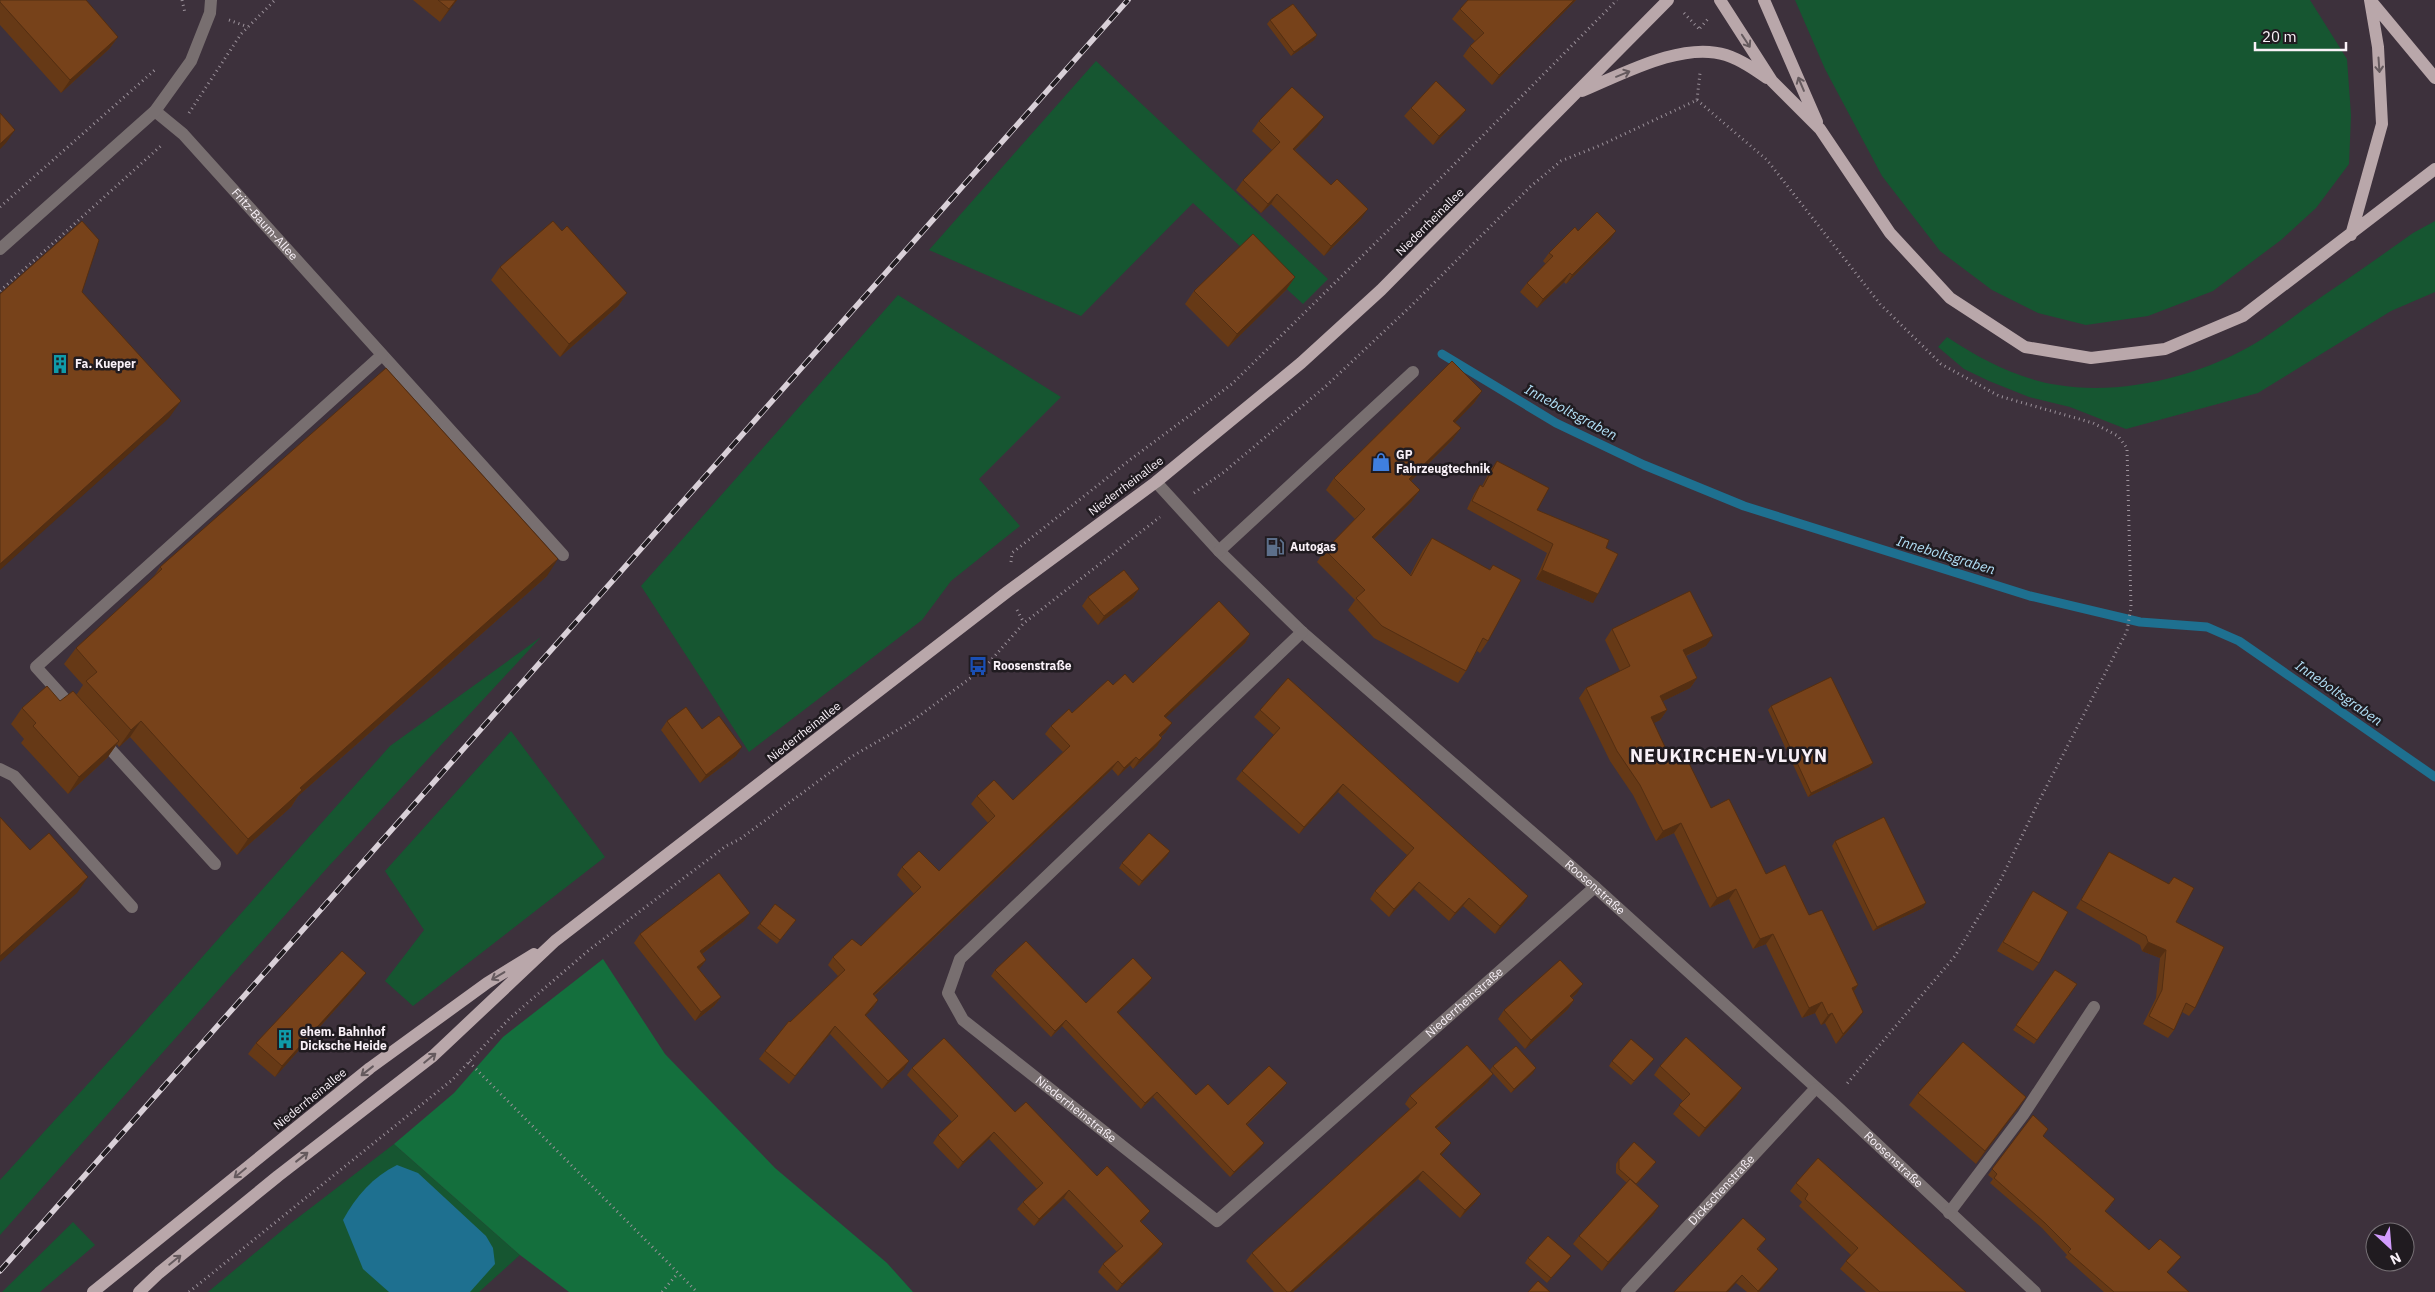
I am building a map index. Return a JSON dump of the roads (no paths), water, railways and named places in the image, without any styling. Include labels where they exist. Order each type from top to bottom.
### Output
[{"type":"main road","name":"Niederrheinallee","points":[[139,1292],[159,1273],[278,1176],[433,1056],[555,941],[1007,592],[1156,482],[1302,363],[1366,303],[1578,93],[1668,0]]},
{"type":"main road","points":[[1720,0],[1772,81]]},
{"type":"main road","points":[[1764,0],[1820,129],[1890,233],[1950,298],[2025,347],[2091,358],[2165,349],[2243,316],[2435,169]]},
{"type":"main road","points":[[2351,235],[2382,124],[2378,47],[2370,0]]},
{"type":"main road","points":[[2370,0],[2435,78]]},
{"type":"main road","points":[[1578,93],[1668,56],[1702,52],[1724,55],[1746,63],[1772,81],[1820,129]]},
{"type":"main road","name":"Niederrheinallee","points":[[93,1292],[415,1034],[486,983],[555,941]]},
{"type":"street","points":[[0,249],[155,111],[192,61],[210,13],[212,0]]},
{"type":"street","name":"Fritz-Baum-Allee","points":[[155,111],[184,134],[563,555]]},
{"type":"street","points":[[83,718],[36,667],[382,355]]},
{"type":"street","points":[[1219,551],[1413,372]]},
{"type":"street","name":"Roosenstraße","points":[[1156,482],[1219,551],[1302,632],[1595,888],[1815,1089],[1832,1102],[2035,1292]]},
{"type":"street","name":"Niederrheinstraße","points":[[1302,632],[960,959],[948,993],[963,1020],[1218,1221],[1595,888]]},
{"type":"street","points":[[96,733],[215,864]]},
{"type":"street","points":[[0,769],[14,776],[132,907]]},
{"type":"street","points":[[1949,1213],[2023,1115],[2094,1007]]},
{"type":"street","name":"Dickschenstraße","points":[[1627,1292],[1815,1089]]},
{"type":"water","points":[[397,1165],[418,1173],[486,1236],[493,1248],[495,1264],[470,1292],[389,1292],[363,1269],[343,1220],[366,1188],[380,1175]]},
{"type":"waterway","name":"Inneboltsgraben","points":[[1442,354],[1556,423],[1644,465],[1744,506],[2030,596],[2140,622],[2207,627],[2239,641],[2435,777]]},
{"type":"railway","points":[[0,1271],[1128,0]]},
{"type":"place","name":"Fa. Kueper","points":[[60,364]]},
{"type":"place","name":"GP Fahrzeugtechnik","points":[[1381,462]]},
{"type":"place","name":"Autogas","points":[[1275,547]]},
{"type":"place","name":"Roosenstraße","points":[[978,666]]},
{"type":"place","name":"ehem. Bahnhof Dicksche Heide","points":[[285,1039]]},
{"type":"district","name":"NEUKIRCHEN-VLUYN","points":[[1729,756]]}]
